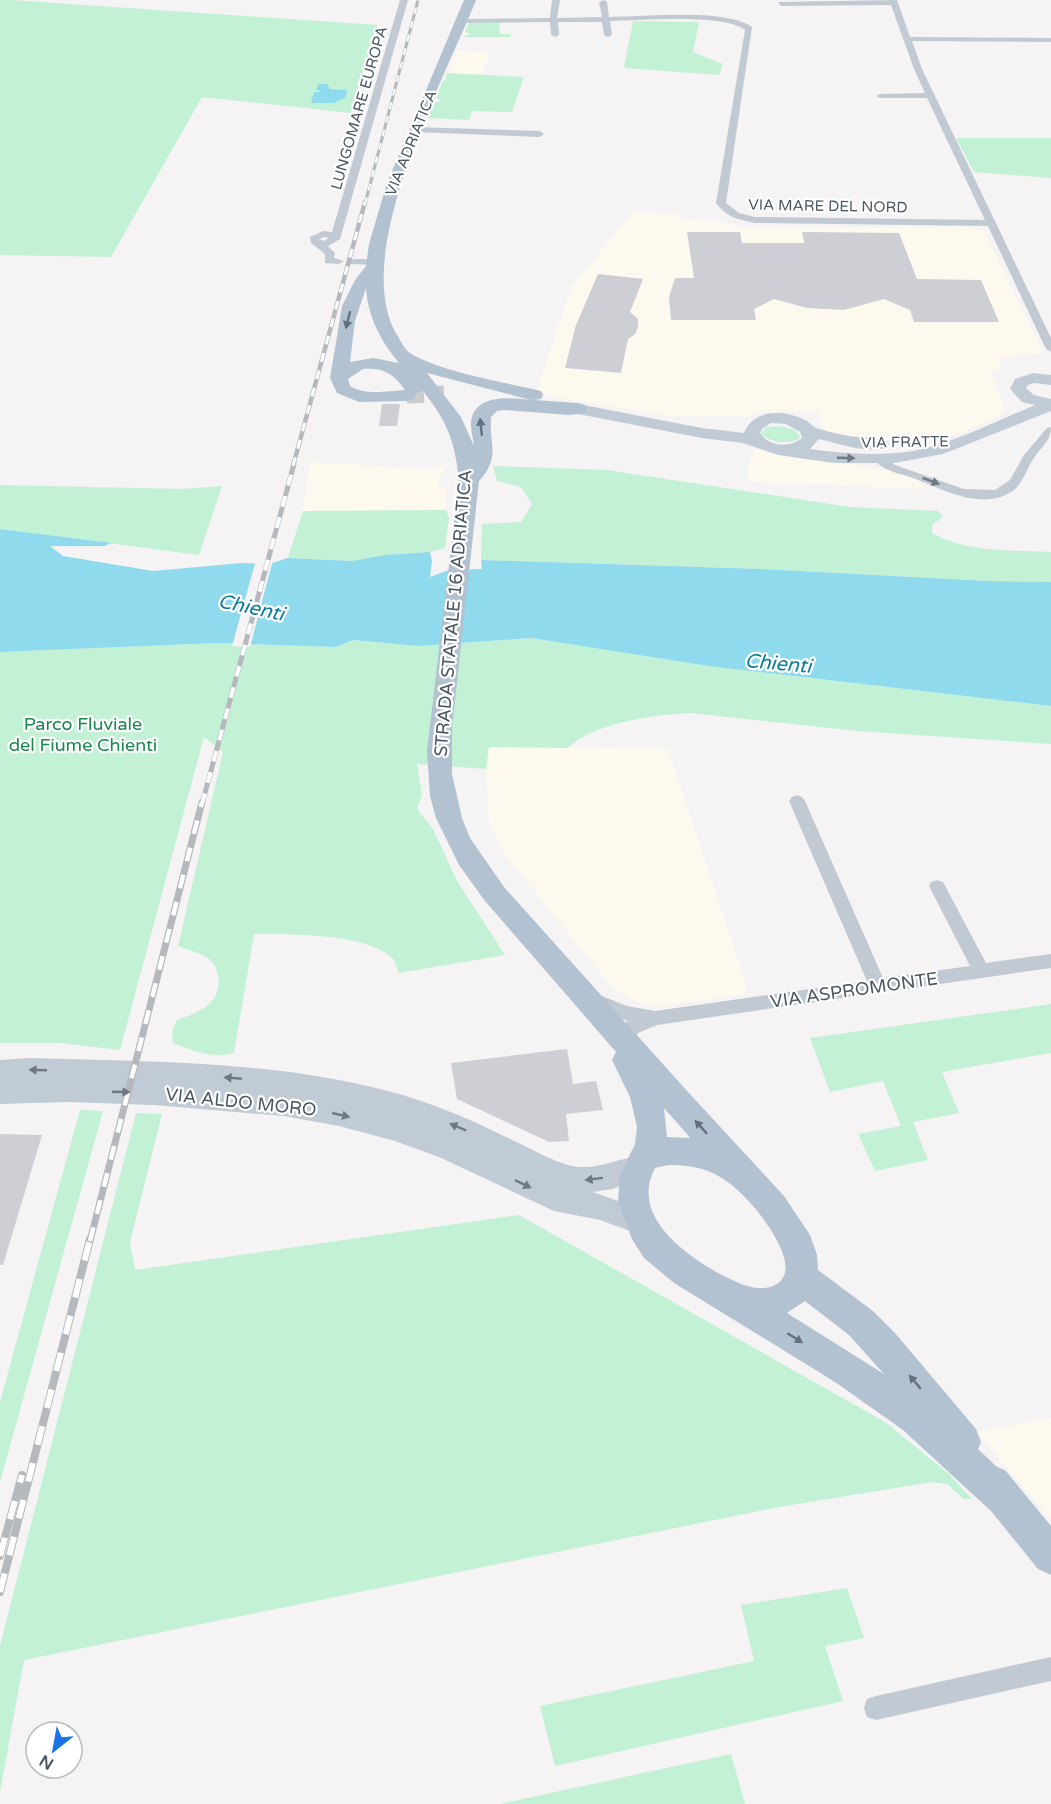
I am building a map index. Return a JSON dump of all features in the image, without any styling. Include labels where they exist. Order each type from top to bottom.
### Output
[{"type":"main road","name":"VIA ADRIATICA","points":[[404,356],[384,327],[378,312],[374,289],[374,266],[393,184],[470,0]]},
{"type":"main road","points":[[374,266],[361,281],[348,317],[339,378],[341,388],[353,395],[371,397],[407,395]]},
{"type":"main road","points":[[404,356],[431,369],[513,389],[555,405]]},
{"type":"main road","name":"STRADA STATALE 16 ADRIATICA","points":[[404,356],[445,408],[459,430],[465,450],[468,484],[440,743],[440,771],[445,803],[463,848],[501,901],[740,1171]]},
{"type":"main road","points":[[339,378],[347,370],[358,365],[374,363],[390,366],[401,373],[433,411],[459,430]]},
{"type":"main road","points":[[1018,391],[1018,386],[1023,381],[1048,377]]},
{"type":"main road","name":"VIA FRATTE","points":[[989,428],[1005,416],[1018,391],[1032,401],[1051,405]]},
{"type":"main road","points":[[444,394],[495,394],[578,409]]},
{"type":"main road","points":[[468,484],[483,461],[485,450],[480,421],[482,413],[488,408],[508,404],[554,410],[578,409]]},
{"type":"main road","name":"VIA FRATTE","points":[[578,409],[663,424],[756,433],[770,448],[834,458],[878,458],[925,453],[1051,405]]},
{"type":"main road","name":"VIA FRATTE","points":[[756,433],[769,418],[783,418],[801,423],[810,431],[836,439],[866,444],[925,444],[966,438]]},
{"type":"main road","points":[[788,450],[807,444],[811,437],[810,431]]},
{"type":"main road","name":"STRADA STATALE 16 ADRIATICA","points":[[554,960],[569,983],[611,1035],[633,1070],[649,1109],[652,1137],[642,1162]]},
{"type":"main road","name":"VIA ALDO MORO","points":[[0,1071],[29,1069],[225,1077],[314,1086],[372,1098],[456,1126],[567,1178],[587,1181],[617,1176],[642,1162]]},
{"type":"main road","name":"VIA ALDO MORO","points":[[0,1092],[66,1090],[154,1093],[284,1104],[339,1114],[395,1129],[447,1147],[554,1198],[600,1207],[641,1222]]},
{"type":"main road","points":[[728,1296],[753,1304],[772,1303],[792,1291],[800,1277],[802,1263],[800,1249],[768,1199],[740,1171],[698,1153],[677,1149],[660,1150],[642,1162],[634,1186],[634,1202],[648,1236],[666,1257],[688,1274],[728,1296],[909,1411],[1002,1497]]},
{"type":"main road","points":[[800,1277],[848,1311],[883,1345],[958,1434],[1002,1497],[1051,1556]]},
{"type":"street","name":"LUNGOMARE EUROPA","points":[[320,238],[328,243],[335,237],[404,0]]},
{"type":"street","points":[[555,35],[556,0]]},
{"type":"street","points":[[781,4],[893,1],[930,96],[1051,349]]},
{"type":"street","points":[[603,2],[608,35]]},
{"type":"street","name":"VIA MARE DEL NORD","points":[[605,19],[717,18],[733,20],[744,24],[749,29],[721,203],[725,209],[742,217],[763,220],[991,223]]},
{"type":"street","points":[[461,21],[605,19]]},
{"type":"street","points":[[503,20],[504,29]]},
{"type":"street","points":[[907,39],[1051,40]]},
{"type":"street","points":[[880,96],[930,96]]},
{"type":"street","points":[[415,130],[540,134]]},
{"type":"street","points":[[333,258],[320,238],[339,224]]},
{"type":"street","points":[[353,261],[374,266]]},
{"type":"street","points":[[878,458],[892,467],[954,490],[996,494],[1018,481],[1025,463],[1051,430]]},
{"type":"street","points":[[796,801],[878,986]]},
{"type":"street","points":[[938,886],[981,971]]},
{"type":"street","name":"VIA ASPROMONTE","points":[[624,1042],[632,1026],[657,1018],[1051,961]]},
{"type":"street","name":"VIA ASPROMONTE","points":[[582,993],[625,1013],[657,1018]]},
{"type":"street","points":[[876,1708],[1051,1669]]},
{"type":"shaded area","points":[[457,50],[491,52],[481,75],[447,73]]},
{"type":"shaded area","points":[[633,212],[678,214],[678,220],[717,221],[744,228],[962,227],[979,230],[986,234],[1044,354],[1014,355],[1013,358],[998,359],[1003,370],[990,371],[1005,409],[998,417],[955,435],[914,441],[848,438],[825,431],[818,411],[765,412],[745,416],[671,416],[569,400],[536,392],[571,288]]},
{"type":"shaded area","points":[[755,449],[896,472],[920,480],[926,489],[749,482],[747,468]]},
{"type":"shaded area","points":[[310,462],[425,469],[447,466],[439,478],[439,488],[447,489],[446,510],[303,511]]},
{"type":"shaded area","points":[[488,747],[668,749],[747,987],[742,995],[656,1007],[631,1000],[610,985],[503,852],[489,823],[486,769]]},
{"type":"shaded area","points":[[1051,1418],[1051,1520],[977,1432]]},
{"type":"green space","points":[[0,0],[377,25],[351,113],[202,97],[111,257],[0,255]]},
{"type":"green space","points":[[633,21],[699,22],[693,52],[723,64],[719,75],[624,68]]},
{"type":"green space","points":[[499,22],[500,34],[511,34],[511,37],[462,37],[470,34],[465,32],[469,23]]},
{"type":"green space","points":[[447,73],[524,77],[512,112],[472,111],[469,120],[427,118],[433,103],[441,101],[436,97],[443,81],[446,80]]},
{"type":"green space","points":[[956,138],[1051,138],[1051,178],[974,172]]},
{"type":"green space","points":[[780,426],[795,430],[800,437],[797,440],[778,442],[761,434],[766,427]]},
{"type":"green space","points":[[493,466],[607,470],[850,507],[938,511],[943,517],[932,525],[932,533],[946,539],[990,549],[1051,552],[1051,582],[988,581],[761,569],[481,560],[482,524],[521,522],[532,504],[521,487],[497,481]]},
{"type":"green space","points":[[0,485],[181,489],[222,486],[199,555],[0,529]]},
{"type":"green space","points":[[446,510],[449,518],[445,548],[430,552],[385,555],[352,561],[288,558],[303,511]]},
{"type":"green space","name":"Parco Fluviale del Fiume Chienti","points":[[531,638],[708,666],[1051,706],[1051,744],[857,731],[691,713],[661,715],[608,726],[579,739],[568,748],[489,747],[486,769],[417,764],[422,795],[417,809],[433,829],[457,881],[505,955],[399,973],[391,957],[363,943],[326,936],[254,934],[234,1053],[218,1055],[188,1049],[173,1043],[172,1032],[177,1020],[200,1011],[211,1002],[217,992],[219,980],[216,968],[209,959],[178,946],[223,752],[204,737],[120,1050],[60,1043],[0,1043],[0,652],[217,643],[336,647],[353,640],[418,646]]},
{"type":"green space","points":[[1051,1004],[1051,1053],[942,1072],[959,1113],[913,1122],[928,1160],[875,1171],[858,1134],[901,1126],[883,1081],[830,1092],[810,1038]]},
{"type":"green space","points":[[80,1110],[103,1111],[0,1482],[0,1402]]},
{"type":"green space","points":[[136,1113],[162,1114],[130,1242],[135,1270],[519,1215],[885,1422],[949,1474],[972,1499],[964,1499],[947,1484],[932,1482],[779,1507],[24,1660],[0,1792],[0,1646]]},
{"type":"green space","points":[[847,1588],[864,1638],[825,1646],[843,1701],[555,1766],[540,1706],[754,1661],[741,1605]]},
{"type":"green space","points":[[731,1754],[745,1804],[500,1804]]},
{"type":"water","points":[[319,84],[327,84],[330,89],[347,90],[345,98],[334,103],[311,103],[314,92],[321,92],[316,89]]},
{"type":"water","name":"Chienti","points":[[0,529],[111,543],[105,546],[50,546],[63,556],[153,571],[242,563],[269,564],[288,558],[352,561],[385,555],[430,552],[432,561],[430,577],[449,570],[482,569],[481,560],[761,569],[988,581],[1051,582],[1051,706],[708,666],[531,638],[418,646],[353,640],[336,647],[217,643],[0,652]]},
{"type":"pier","points":[[256,560],[273,560],[250,647],[232,646]]},
{"type":"building","points":[[687,232],[740,232],[742,243],[804,243],[802,232],[899,233],[917,279],[981,280],[999,322],[914,322],[910,310],[884,299],[844,310],[807,308],[774,299],[754,309],[756,320],[671,320],[669,297],[675,278],[694,278]]},
{"type":"building","points":[[598,274],[643,279],[630,312],[638,319],[638,327],[635,334],[628,339],[621,373],[565,368],[576,325]]},
{"type":"building","points":[[382,404],[400,404],[397,426],[379,426]]},
{"type":"building","points":[[567,1049],[573,1084],[596,1081],[603,1110],[566,1114],[569,1141],[549,1142],[457,1099],[451,1063]]},
{"type":"building","points":[[0,1134],[42,1135],[3,1265],[0,1265]]},
{"type":"tunnel","points":[[407,395],[444,394]]},
{"type":"railway","points":[[365,204],[418,0]]},
{"type":"railway","points":[[293,466],[365,202]]},
{"type":"railway","points":[[202,804],[294,464]]},
{"type":"railway","points":[[90,1241],[202,802]]},
{"type":"railway","points":[[0,1592],[90,1239]]},
{"type":"railway","points":[[0,1556],[22,1475]]}]
